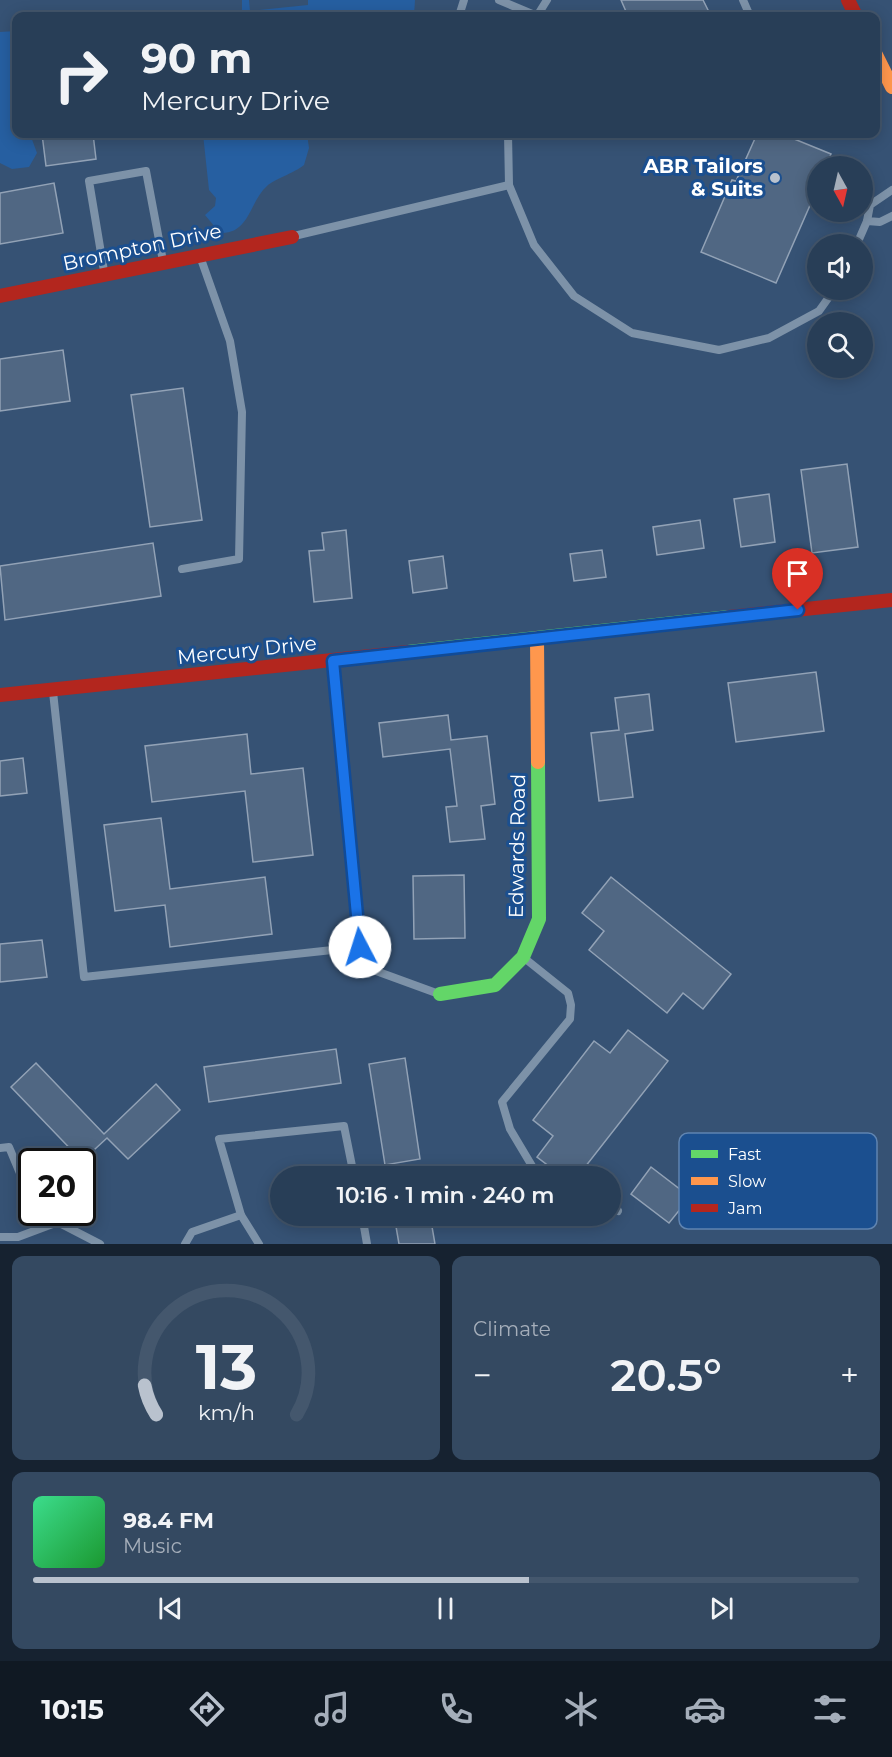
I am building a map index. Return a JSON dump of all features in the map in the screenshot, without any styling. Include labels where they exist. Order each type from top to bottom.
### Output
[{"type":"street","points":[[880,63],[892,87]]},
{"type":"street","name":"Brompton Drive","points":[[0,296],[292,237]]},
{"type":"street","name":"Mercury Drive","points":[[0,695],[892,600]]},
{"type":"street","name":"Edwards Road","points":[[440,994],[495,985],[523,957],[539,919],[537,638]]},
{"type":"lane","points":[[499,0],[528,12]]},
{"type":"lane","points":[[508,138],[509,185],[534,245],[574,296],[632,333],[719,350],[769,338],[819,311],[827,300]]},
{"type":"lane","points":[[105,275],[89,181],[146,171],[163,263]]},
{"type":"lane","points":[[292,237],[509,185]]},
{"type":"lane","points":[[873,203],[892,190]]},
{"type":"lane","points":[[873,221],[880,222],[892,216]]},
{"type":"lane","points":[[182,569],[239,559],[242,412],[228,332],[199,256]]},
{"type":"lane","points":[[333,661],[360,947],[366,963],[376,971],[440,994]]},
{"type":"lane","points":[[53,690],[84,977],[360,947]]},
{"type":"lane","points":[[523,957],[568,993],[571,1005],[570,1019],[502,1102],[510,1129],[531,1166]]},
{"type":"lane","points":[[259,1244],[241,1215],[219,1139],[344,1126],[352,1166]]},
{"type":"lane","points":[[0,1148],[9,1148],[18,1169]]},
{"type":"lane","points":[[185,1244],[192,1232],[241,1215]]},
{"type":"lane","points":[[0,1237],[18,1237],[47,1226]]},
{"type":"lane","points":[[66,1226],[100,1244]]},
{"type":"lane","points":[[364,1226],[367,1244]]},
{"type":"shaded area","points":[[242,0],[249,0],[250,11],[308,5],[308,0],[415,0],[414,12],[242,12]]},
{"type":"shaded area","points":[[12,31],[12,138],[31,138],[37,153],[29,167],[12,169],[0,163],[0,32]]},
{"type":"shaded area","points":[[203,138],[308,138],[309,148],[304,165],[267,186],[243,223],[230,232],[220,233],[205,215],[215,206],[216,198],[209,190]]},
{"type":"building","points":[[621,0],[703,0],[709,12],[626,12]]},
{"type":"building","points":[[42,138],[93,138],[96,159],[46,166]]},
{"type":"building","points":[[755,138],[792,138],[831,154],[830,156],[807,156],[807,212],[776,283],[701,252],[732,180],[736,181]]},
{"type":"building","points":[[54,183],[63,233],[0,244],[0,193]]},
{"type":"building","points":[[63,350],[70,401],[0,411],[0,359]]},
{"type":"building","points":[[183,388],[202,520],[150,527],[131,395]]},
{"type":"building","points":[[847,464],[858,547],[812,553],[801,470]]},
{"type":"building","points":[[769,494],[775,542],[741,547],[734,499]]},
{"type":"building","points":[[700,520],[704,548],[657,555],[653,527]]},
{"type":"building","points":[[346,530],[352,598],[314,602],[309,551],[324,550],[322,533]]},
{"type":"building","points":[[153,543],[161,596],[5,620],[0,566]]},
{"type":"building","points":[[602,550],[606,577],[574,581],[570,554]]},
{"type":"building","points":[[443,556],[447,588],[413,593],[409,561]]},
{"type":"building","points":[[816,672],[824,731],[736,742],[728,683]]},
{"type":"building","points":[[649,694],[653,730],[625,734],[633,797],[599,801],[591,733],[619,730],[615,698]]},
{"type":"building","points":[[448,715],[451,740],[487,736],[495,804],[481,806],[485,839],[450,842],[446,807],[457,806],[450,749],[383,757],[379,723]]},
{"type":"building","points":[[247,734],[251,774],[303,768],[313,855],[253,862],[245,791],[152,802],[145,746]]},
{"type":"building","points":[[23,758],[27,793],[0,796],[0,761]]},
{"type":"building","points":[[161,818],[170,889],[265,877],[272,934],[170,947],[165,905],[115,911],[104,825]]},
{"type":"building","points":[[464,875],[465,938],[414,939],[413,876]]},
{"type":"building","points":[[611,877],[731,974],[703,1009],[683,993],[667,1013],[589,950],[604,931],[582,913]]},
{"type":"building","points":[[42,940],[47,977],[0,982],[0,944]]},
{"type":"building","points":[[628,1030],[668,1061],[586,1166],[549,1166],[537,1157],[553,1136],[533,1120],[594,1041],[610,1053]]},
{"type":"building","points":[[336,1049],[341,1083],[209,1102],[204,1067]]},
{"type":"building","points":[[405,1058],[420,1159],[385,1165],[369,1064]]},
{"type":"building","points":[[36,1063],[104,1134],[156,1084],[180,1110],[128,1159],[107,1138],[96,1148],[70,1148],[11,1087]]},
{"type":"building","points":[[651,1167],[679,1189],[679,1211],[669,1223],[631,1194]]},
{"type":"building","points":[[396,1226],[432,1226],[435,1244],[399,1244]]},
{"type":"traffic: fast","points":[[408,652],[729,617]]},
{"type":"traffic: fast","points":[[440,994],[495,985],[523,957],[539,919],[538,762]]},
{"type":"traffic: slow","points":[[880,63],[892,87]]},
{"type":"traffic: slow","points":[[537,638],[538,762]]},
{"type":"traffic: jam","points":[[848,0],[854,12]]},
{"type":"traffic: jam","points":[[0,296],[292,237]]},
{"type":"traffic: jam","points":[[729,617],[892,600]]},
{"type":"traffic: jam","points":[[0,695],[408,652]]},
{"type":"place","name":"ABR Tailors & Suits","points":[[775,178]]},
{"type":"route","points":[[360,947],[333,661],[798,610]]}]
